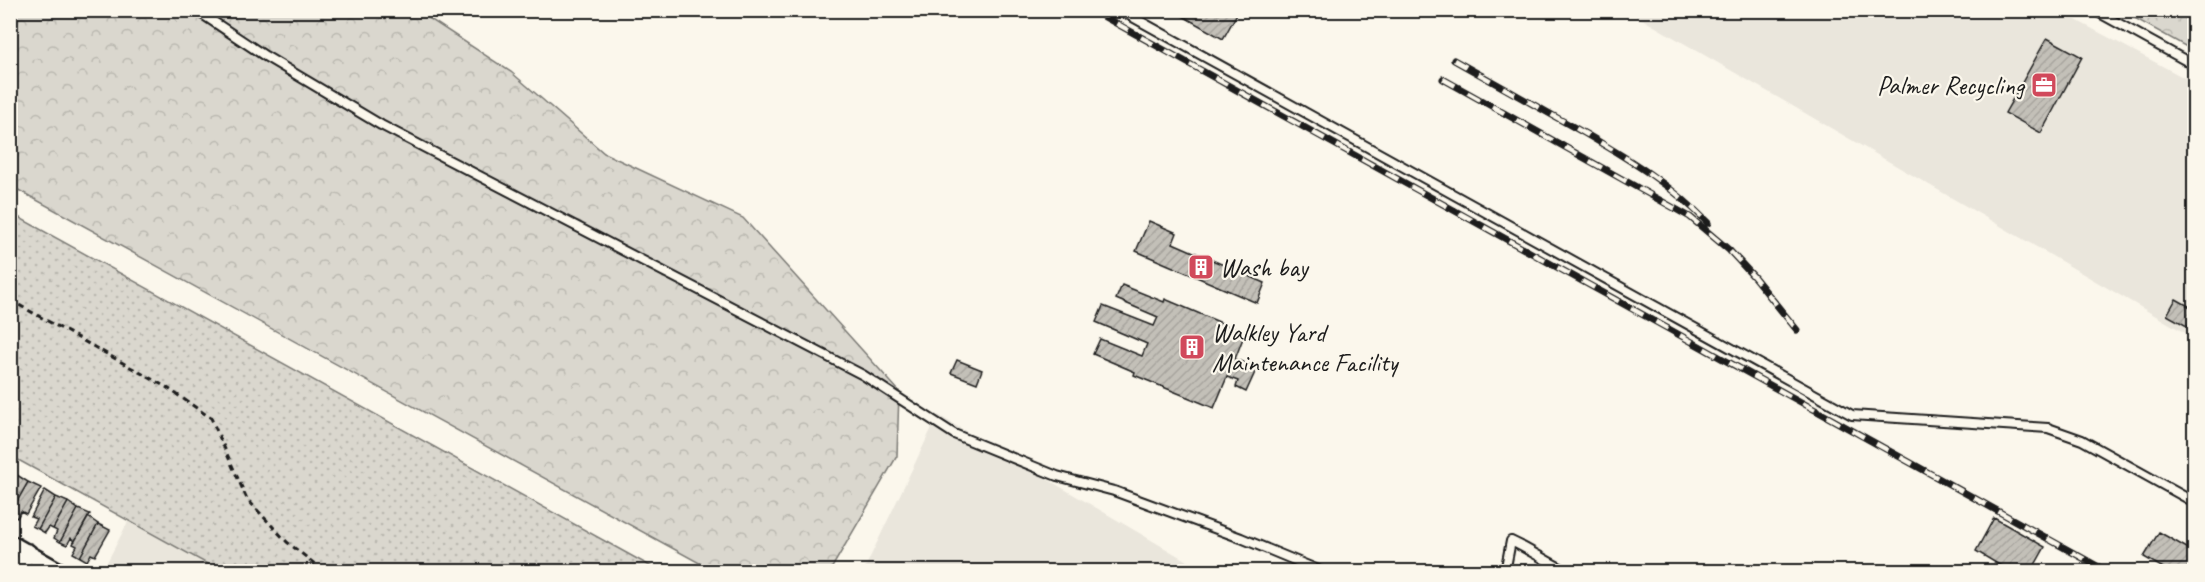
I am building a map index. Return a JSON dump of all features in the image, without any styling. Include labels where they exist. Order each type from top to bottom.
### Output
[{"type":"street","points":[[10,543],[61,572]]},
{"type":"street","points":[[17,572],[28,552]]},
{"type":"lane","points":[[196,10],[265,56],[381,125],[863,375],[954,434],[1057,476],[1114,491],[1241,538],[1323,572]]},
{"type":"lane","points":[[1120,10],[1852,415],[2048,428],[2082,440],[2194,502]]},
{"type":"lane","points":[[2094,10],[2194,65]]},
{"type":"lane","points":[[1505,572],[1511,541],[1569,572]]},
{"type":"path","points":[[10,300],[166,387],[211,418],[247,499],[287,542],[326,572]]},
{"type":"shaded area","points":[[1628,11],[2059,11],[2194,83],[2194,338]]},
{"type":"shaded area","points":[[938,415],[1204,571],[863,572]]},
{"type":"shaded area","points":[[134,510],[246,572],[102,572]]},
{"type":"green space","points":[[11,11],[418,11],[511,72],[604,153],[743,218],[899,391],[897,456],[830,571],[714,571],[11,186]]},
{"type":"green space","points":[[2122,11],[2194,11],[2194,51]]},
{"type":"green space","points":[[10,213],[659,571],[220,571],[11,456]]},
{"type":"building","points":[[1172,10],[1239,10],[1223,39]]},
{"type":"building","name":"Palmer Recycling","points":[[2047,38],[2082,57],[2041,133],[2005,113]]},
{"type":"building","name":"Wash bay","points":[[1149,221],[1177,233],[1173,243],[1265,283],[1257,303],[1136,251]]},
{"type":"building","name":"Walkley Yard Maintenance Facility","points":[[1122,285],[1164,302],[1165,299],[1245,333],[1235,359],[1257,368],[1246,392],[1236,387],[1238,381],[1227,377],[1214,408],[1134,375],[1135,372],[1093,354],[1100,339],[1142,356],[1147,344],[1096,322],[1103,306],[1154,326],[1158,317],[1116,299]]},
{"type":"building","points":[[2176,299],[2194,309],[2194,330],[2167,315]]},
{"type":"building","points":[[957,360],[982,370],[977,383],[951,373]]},
{"type":"building","points":[[17,475],[28,482],[10,514],[10,487]]},
{"type":"building","points":[[28,482],[41,488],[26,514],[21,511],[17,518],[10,514]]},
{"type":"building","points":[[45,490],[56,497],[38,529],[32,526],[36,519],[31,517]]},
{"type":"building","points":[[56,497],[68,502],[53,529],[49,527],[45,533],[38,529]]},
{"type":"building","points":[[68,502],[78,509],[60,542],[54,538],[57,531],[53,529]]},
{"type":"building","points":[[78,509],[90,514],[75,541],[71,538],[67,545],[60,542]]},
{"type":"building","points":[[88,517],[98,524],[80,557],[73,553],[77,546],[73,544]]},
{"type":"building","points":[[1994,518],[2045,547],[2031,572],[2011,572],[1976,551]]},
{"type":"building","points":[[98,524],[110,530],[95,556],[91,554],[87,561],[80,557]]},
{"type":"building","points":[[2159,532],[2194,552],[2194,572],[2170,572],[2144,557]]},
{"type":"waterway","points":[[1532,570],[1536,572]]},
{"type":"railway","points":[[1092,10],[2108,572]]},
{"type":"railway","points":[[1454,60],[1586,134],[1634,164],[1665,185],[1708,223]]},
{"type":"railway","points":[[1443,79],[1690,217],[1729,250],[1797,330]]},
{"type":"place","name":"Palmer Recycling","points":[[2044,85]]},
{"type":"place","name":"Wash bay","points":[[1201,267]]},
{"type":"place","name":"Walkley Yard Maintenance Facility","points":[[1192,347]]}]
